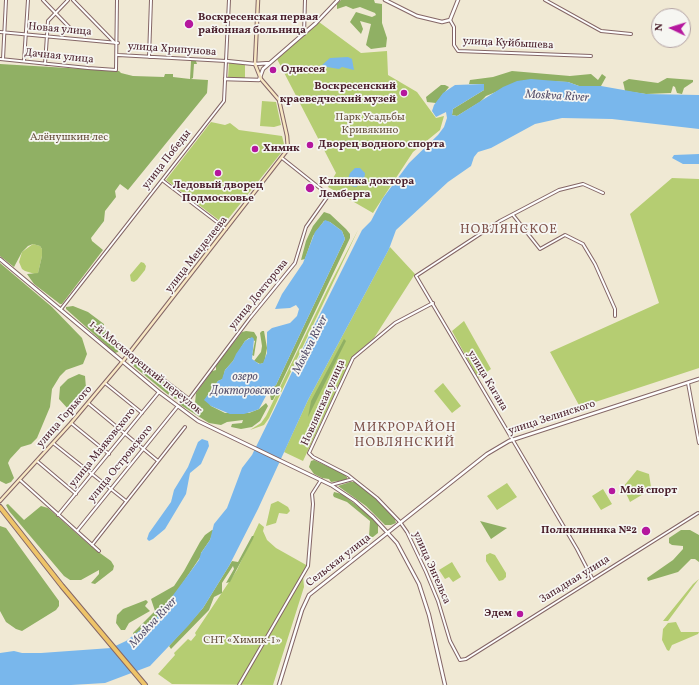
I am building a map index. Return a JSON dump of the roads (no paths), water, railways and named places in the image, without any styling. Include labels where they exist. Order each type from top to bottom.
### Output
[{"type":"highway","points":[[0,507],[95,627],[145,685]]},
{"type":"main road","points":[[258,0],[255,64],[260,79]]},
{"type":"main road","name":"улица Менделеева","points":[[123,361],[227,230],[282,158],[289,145],[279,100],[260,79]]},
{"type":"main road","name":"улица Горького","points":[[0,501],[71,423],[123,361]]},
{"type":"street","points":[[1,59],[6,0]]},
{"type":"street","points":[[24,61],[28,0]]},
{"type":"street","points":[[43,0],[69,27]]},
{"type":"street","points":[[45,64],[48,21],[68,0]]},
{"type":"street","points":[[72,0],[116,43]]},
{"type":"street","points":[[117,0],[117,55]]},
{"type":"street","points":[[149,57],[151,0]]},
{"type":"street","name":"улица Победы","points":[[61,309],[224,101],[229,0]]},
{"type":"street","points":[[304,34],[305,0]]},
{"type":"street","points":[[225,80],[260,79],[262,71],[304,34],[338,0]]},
{"type":"street","points":[[385,0],[424,19],[442,22],[450,20],[458,0]]},
{"type":"street","points":[[545,0],[601,31],[632,34]]},
{"type":"street","name":"улица Куйбышева","points":[[450,20],[454,27],[454,45],[458,51],[591,56]]},
{"type":"street","name":"Новая улица","points":[[0,32],[116,43]]},
{"type":"street","name":"улица Хрипунова","points":[[117,55],[226,61]]},
{"type":"street","name":"Дачная улица","points":[[1,59],[116,70],[117,55]]},
{"type":"street","points":[[226,61],[255,64],[270,63]]},
{"type":"street","name":"улица Докторова","points":[[129,353],[188,399],[250,318],[295,263],[306,227],[327,200],[328,196],[282,158]]},
{"type":"street","points":[[162,180],[227,230]]},
{"type":"street","points":[[604,193],[583,184],[577,185],[559,190],[513,214],[540,250],[565,235],[583,244],[595,264],[615,310],[615,316]]},
{"type":"street","name":"улица Кагана","points":[[513,214],[450,254],[431,264],[416,276],[577,549],[592,578]]},
{"type":"street","name":"1-й Москворецкий переулок","points":[[0,259],[159,392],[198,421],[222,434],[332,485],[360,505],[388,532],[406,558],[419,584],[429,615],[445,685]]},
{"type":"street","name":"Новлянская улица","points":[[310,455],[313,444],[353,358],[395,323],[432,303]]},
{"type":"street","name":"улица Зелинского","points":[[388,532],[487,454],[512,440],[699,379]]},
{"type":"street","points":[[688,382],[699,443]]},
{"type":"street","name":"улица Горького","points":[[105,383],[142,413]]},
{"type":"street","name":"улица Маяковского","points":[[58,515],[159,392]]},
{"type":"street","points":[[88,403],[158,461]]},
{"type":"street","name":"улица Островского","points":[[77,531],[178,406]]},
{"type":"street","points":[[71,423],[109,454]]},
{"type":"street","points":[[92,545],[185,427]]},
{"type":"street","points":[[53,442],[126,501]]},
{"type":"street","name":"улица Энгельса","points":[[310,455],[349,475],[352,480],[377,498],[400,522],[407,532],[426,572],[438,601],[450,641],[460,660]]},
{"type":"street","name":"улица Горького","points":[[37,461],[76,494]]},
{"type":"street","points":[[20,480],[99,551]]},
{"type":"street","points":[[238,685],[308,566],[312,494],[321,480]]},
{"type":"street","points":[[332,485],[352,480]]},
{"type":"street","name":"Западная улица","points":[[460,660],[466,659],[592,578],[698,513]]},
{"type":"street","name":"Сельская улица","points":[[279,685],[304,605],[309,595],[388,532]]},
{"type":"water","points":[[348,57],[352,59],[354,70],[342,67],[339,69],[321,66],[330,58]]},
{"type":"water","name":"Moskva River","points":[[531,79],[568,82],[579,86],[601,86],[646,94],[699,95],[699,129],[612,119],[562,118],[535,124],[491,148],[478,152],[474,157],[471,166],[448,182],[396,230],[389,249],[308,400],[258,509],[229,566],[203,608],[188,626],[150,666],[105,683],[71,685],[0,685],[0,653],[14,651],[22,653],[41,653],[111,648],[126,641],[157,617],[199,560],[201,553],[210,540],[214,524],[227,508],[242,468],[252,455],[362,230],[371,221],[383,198],[409,163],[438,135],[444,127],[447,118],[446,112],[436,117],[432,111],[434,105],[443,93],[455,85],[484,84],[484,90],[453,109],[452,115],[457,116],[503,87],[517,81]]},
{"type":"water","points":[[699,154],[699,164],[683,164],[672,158],[674,155]]},
{"type":"water","points":[[355,168],[360,168],[365,173],[364,181],[356,187],[351,186],[347,182],[350,173]]},
{"type":"water","name":"озеро Докторовское","points":[[325,220],[342,231],[345,239],[276,385],[269,390],[259,409],[254,411],[244,414],[230,414],[211,406],[204,400],[218,381],[222,379],[225,370],[233,361],[245,341],[252,337],[254,339],[252,359],[259,364],[263,363],[267,353],[267,332],[272,328],[290,323],[297,316],[299,309],[296,305],[290,308],[275,309],[282,294],[303,263],[315,232]]},
{"type":"water","points":[[202,439],[208,441],[209,446],[201,464],[190,473],[186,494],[165,529],[149,541],[147,539],[149,533],[171,502],[174,490],[188,467],[198,442]]},
{"type":"place","name":"Воскресенская первая районная больница","points":[[189,24]]},
{"type":"place","name":"Одиссея","points":[[273,70]]},
{"type":"place","name":"Воскресенский краеведческий музей","points":[[404,93]]},
{"type":"place","name":"Дворец водного спорта","points":[[310,145]]},
{"type":"place","name":"Химик","points":[[255,149]]},
{"type":"place","name":"Ледовый дворец Подмосковье","points":[[218,173]]},
{"type":"place","name":"Клиника доктора Лемберга","points":[[310,188]]},
{"type":"place","name":"Мой спорт","points":[[612,491]]},
{"type":"place","name":"Поликлиника №2","points":[[646,531]]},
{"type":"place","name":"Эдем","points":[[520,614]]},
{"type":"district","name":"НОВЛЯНСКОЕ","points":[[509,231]]},
{"type":"district","name":"МИКРОРАЙОН НОВЛЯНСКИЙ","points":[[405,436]]},
{"type":"park label","name":"Парк Усадьбы Кривякино","points":[[370,124]]},
{"type":"park label","name":"Алёнушкин лес","points":[[69,138]]},
{"type":"park label","name":"СНТ «Химик-1»","points":[[242,641]]}]
